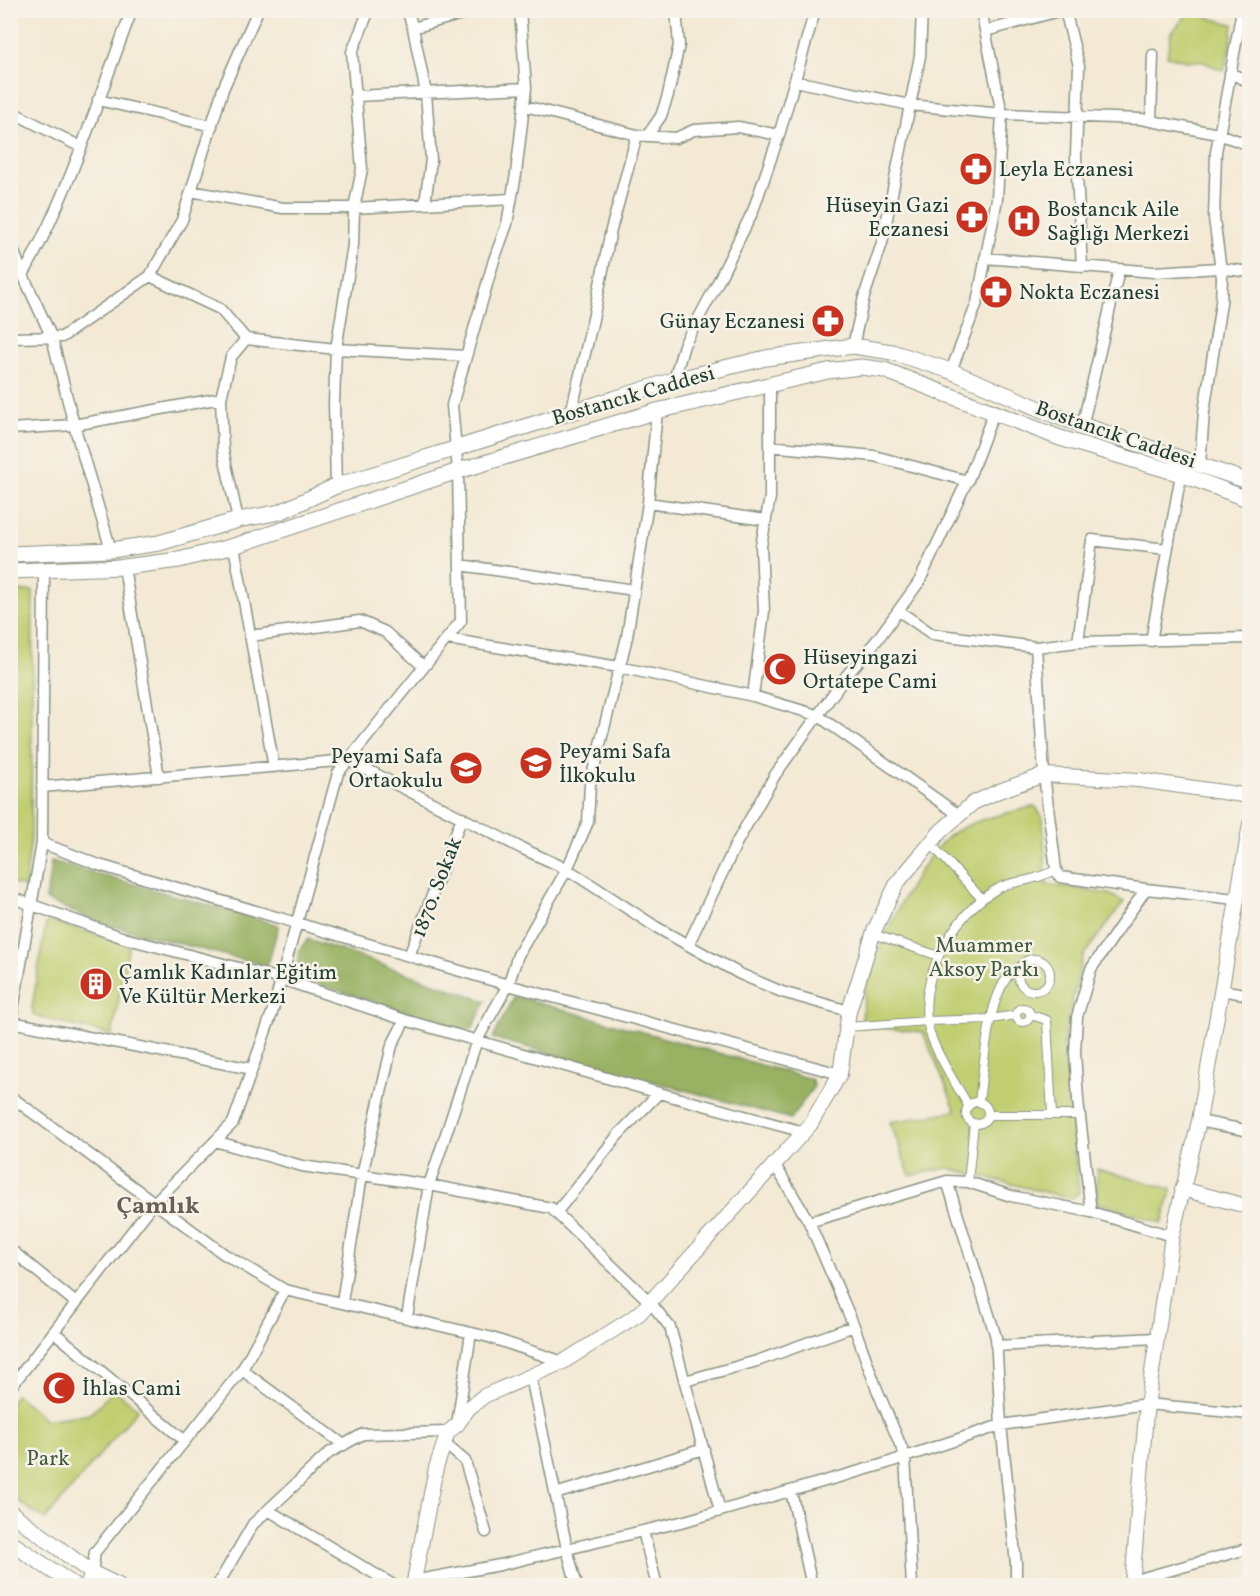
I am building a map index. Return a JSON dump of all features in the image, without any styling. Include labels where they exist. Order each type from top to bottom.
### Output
[{"type":"main road","name":"Bostancık Caddesi","points":[[10,554],[111,550],[159,543],[238,520],[280,512],[336,486],[674,380],[766,358],[852,346],[892,352],[951,371],[1059,417],[1083,423],[1250,482]]},
{"type":"main road","name":"Bostancık Caddesi","points":[[10,571],[124,567],[179,560],[234,546],[458,471],[657,411],[828,371],[861,367],[884,370],[1060,438],[1181,474],[1250,500]]},
{"type":"main road","points":[[10,1512],[89,1579],[119,1586]]},
{"type":"main road","points":[[10,1542],[75,1586]]},
{"type":"street","points":[[23,275],[44,240],[132,10]]},
{"type":"street","points":[[10,338],[62,337],[150,276],[182,220],[224,89],[258,10]]},
{"type":"street","points":[[336,486],[334,403],[336,349],[353,245],[354,208],[362,169],[352,52],[369,10]]},
{"type":"street","points":[[407,10],[413,28],[426,93],[431,160],[425,203]]},
{"type":"street","points":[[413,28],[476,10]]},
{"type":"street","points":[[10,1388],[154,1203],[233,1123],[272,1013],[338,773],[461,621],[458,471],[452,405],[494,260],[507,225],[512,199],[526,88],[520,10]]},
{"type":"street","points":[[571,413],[611,230],[642,135],[661,116],[668,95],[679,45],[676,10]]},
{"type":"street","points":[[674,380],[684,345],[753,211],[779,135],[814,10]]},
{"type":"street","points":[[852,346],[864,297],[882,243],[920,56],[922,10]]},
{"type":"street","points":[[951,371],[977,303],[997,200],[1002,114],[981,10]]},
{"type":"street","points":[[986,31],[1064,10],[1079,66],[1076,156],[1082,267]]},
{"type":"street","points":[[1200,464],[1204,412],[1220,320],[1222,278],[1214,218],[1216,152],[1230,74],[1246,11]]},
{"type":"street","points":[[1151,121],[1154,55]]},
{"type":"street","points":[[1230,74],[1250,82]]},
{"type":"street","points":[[795,81],[910,105],[1002,114],[1151,121],[1218,134],[1250,145]]},
{"type":"street","points":[[355,96],[526,88]]},
{"type":"street","points":[[98,100],[212,126]]},
{"type":"street","points":[[525,106],[642,135],[676,138],[694,130],[738,127],[779,135]]},
{"type":"street","points":[[10,111],[81,147]]},
{"type":"street","points":[[191,191],[283,208],[354,208],[512,199]]},
{"type":"street","points":[[10,242],[52,338],[74,425],[111,550]]},
{"type":"street","points":[[986,258],[1154,272],[1220,268],[1250,272]]},
{"type":"street","points":[[1083,423],[1119,270]]},
{"type":"street","points":[[150,276],[220,309],[246,339],[336,349],[466,356]]},
{"type":"street","points":[[238,520],[223,450],[221,398],[231,357],[246,339]]},
{"type":"street","points":[[753,696],[764,611],[761,546],[770,497],[770,384]]},
{"type":"street","points":[[10,429],[74,425],[221,398]]},
{"type":"street","points":[[407,1317],[429,1185],[477,1040],[508,985],[518,955],[567,869],[588,822],[590,784],[627,637],[648,503],[657,411]]},
{"type":"street","points":[[688,945],[753,809],[817,715],[920,582],[968,481],[994,412]]},
{"type":"street","points":[[769,446],[874,456],[968,481]]},
{"type":"street","points":[[1150,640],[1181,474]]},
{"type":"street","points":[[648,503],[765,520]]},
{"type":"street","points":[[1078,642],[1092,540],[1166,549]]},
{"type":"street","points":[[234,546],[274,766]]},
{"type":"street","points":[[460,565],[634,590]]},
{"type":"street","points":[[124,567],[159,777]]},
{"type":"street","points":[[44,570],[42,843],[11,1025],[252,1069]]},
{"type":"street","points":[[899,611],[932,634],[1036,647],[1078,642],[1250,638]]},
{"type":"street","points":[[250,636],[360,621],[385,632],[424,667]]},
{"type":"street","points":[[447,639],[619,667],[753,696],[817,715],[959,815]]},
{"type":"street","points":[[1036,647],[1044,775],[1056,870],[1060,877],[1236,899]]},
{"type":"street","points":[[42,787],[348,760],[567,869],[688,945],[740,974],[782,992],[849,1011]]},
{"type":"street","points":[[450,1433],[468,1409],[484,1396],[563,1362],[639,1314],[804,1132],[840,1074],[849,1011],[873,934],[897,883],[931,844],[973,803],[999,790],[1044,775],[1138,780],[1250,796]]},
{"type":"street","name":"1870. Sokak","points":[[409,956],[462,818]]},
{"type":"street","points":[[1250,824],[1199,1120],[1172,1236],[1147,1404],[1132,1583],[1250,1548]]},
{"type":"street","points":[[42,843],[99,865],[508,985],[840,1074]]},
{"type":"street","points":[[931,844],[982,899]]},
{"type":"street","points":[[1056,870],[1036,878],[1000,887],[982,899],[953,931],[939,956],[928,986],[926,1012],[931,1036],[968,1105],[966,1116],[974,1123],[981,1123],[988,1115],[1080,1115]]},
{"type":"street","points":[[1091,1212],[1075,1052],[1077,1017],[1091,969],[1146,889]]},
{"type":"street","points":[[10,897],[124,938],[281,979],[405,1020],[804,1132]]},
{"type":"street","points":[[873,934],[939,956]]},
{"type":"street","points":[[979,1101],[991,1019],[997,995],[1010,974],[1021,966]]},
{"type":"street","points":[[1221,990],[1250,995]]},
{"type":"street","points":[[847,1027],[928,1020],[991,1019],[1016,1015],[1019,1009],[1024,1007],[1028,1009],[1031,1016],[1047,1020],[1052,1115]]},
{"type":"street","points":[[342,1302],[362,1175],[392,1045],[405,1020]]},
{"type":"street","points":[[556,1213],[618,1135],[659,1093]]},
{"type":"street","points":[[10,1096],[224,1254],[285,1290],[471,1333],[563,1362]]},
{"type":"street","points":[[968,1105],[979,1101]]},
{"type":"street","points":[[979,1101],[985,1105],[988,1115]]},
{"type":"street","points":[[1199,1120],[1250,1131]]},
{"type":"street","points":[[969,1182],[974,1123]]},
{"type":"street","points":[[215,1141],[302,1166],[429,1185],[550,1208],[650,1302],[670,1327],[720,1511]]},
{"type":"street","points":[[775,1165],[809,1222],[854,1326],[876,1388],[905,1456],[912,1586]]},
{"type":"street","points":[[809,1222],[947,1181],[969,1182],[1011,1196],[1091,1212],[1172,1236]]},
{"type":"street","points":[[947,1181],[996,1337],[1001,1425],[1016,1563],[1016,1586]]},
{"type":"street","points":[[1182,1189],[1250,1207]]},
{"type":"street","points":[[10,1249],[76,1303]]},
{"type":"street","points":[[89,1579],[95,1552],[242,1370],[285,1290]]},
{"type":"street","points":[[685,1381],[757,1362],[854,1326]]},
{"type":"street","points":[[54,1332],[185,1441]]},
{"type":"street","points":[[471,1333],[450,1433],[436,1468],[413,1583],[500,1565],[720,1511],[881,1465],[1001,1425],[1147,1404],[1250,1414]]},
{"type":"street","points":[[996,1347],[1157,1338]]},
{"type":"street","points":[[242,1370],[344,1445]]},
{"type":"street","points":[[531,1377],[567,1549],[577,1586]]},
{"type":"street","points":[[217,1586],[253,1524],[329,1453],[363,1434],[450,1433]]},
{"type":"street","points":[[450,1433],[465,1461],[486,1532]]},
{"type":"street","points":[[555,1494],[704,1449]]},
{"type":"street","points":[[791,1491],[812,1586]]},
{"type":"street","points":[[268,1510],[395,1586]]},
{"type":"street","points":[[643,1531],[657,1586]]},
{"type":"green space","points":[[1190,11],[1233,24],[1231,45],[1224,71],[1201,61],[1186,61],[1167,56],[1171,33]]},
{"type":"green space","points":[[11,591],[33,591],[31,838],[25,887],[10,883]]},
{"type":"green space","name":"Muammer Aksoy Parkı","points":[[1035,806],[1043,818],[1046,884],[1109,894],[1124,902],[1083,956],[1063,1040],[1079,1192],[1072,1199],[947,1168],[910,1176],[890,1122],[956,1111],[923,1032],[861,1026],[866,989],[879,951],[901,903],[928,859],[942,842],[965,826]]},
{"type":"green space","points":[[51,861],[279,925],[267,966],[97,922],[46,900]]},
{"type":"green space","points":[[50,921],[129,945],[112,1035],[33,1014],[32,1007],[46,923]]},
{"type":"green space","points":[[308,939],[486,1001],[472,1029],[463,1030],[302,979],[296,972],[299,950]]},
{"type":"green space","points":[[514,996],[811,1079],[814,1086],[791,1119],[493,1038]]},
{"type":"green space","points":[[1097,1169],[1172,1189],[1162,1223],[1096,1202]]},
{"type":"green space","name":"Park","points":[[114,1389],[138,1409],[45,1520],[11,1496],[10,1402],[16,1394],[46,1420],[91,1413]]},
{"type":"place","name":"Leyla Eczanesi","points":[[976,169]]},
{"type":"place","name":"Hüseyin Gazi Eczanesi","points":[[972,217]]},
{"type":"place","name":"Bostancık Aile Sağlığı Merkezi","points":[[1024,221]]},
{"type":"place","name":"Nokta Eczanesi","points":[[996,292]]},
{"type":"place","name":"Günay Eczanesi","points":[[828,321]]},
{"type":"place","name":"Hüseyingazi Ortatepe Cami","points":[[780,669]]},
{"type":"place","name":"Peyami Safa İlkokulu","points":[[536,763]]},
{"type":"place","name":"Peyami Safa Ortaokulu","points":[[466,768]]},
{"type":"place","name":"Çamlık Kadınlar Eğitim Ve Kültür Merkezi","points":[[96,984]]},
{"type":"place","name":"İhlas Cami","points":[[59,1388]]},
{"type":"district","name":"Çamlık","points":[[158,1205]]}]
